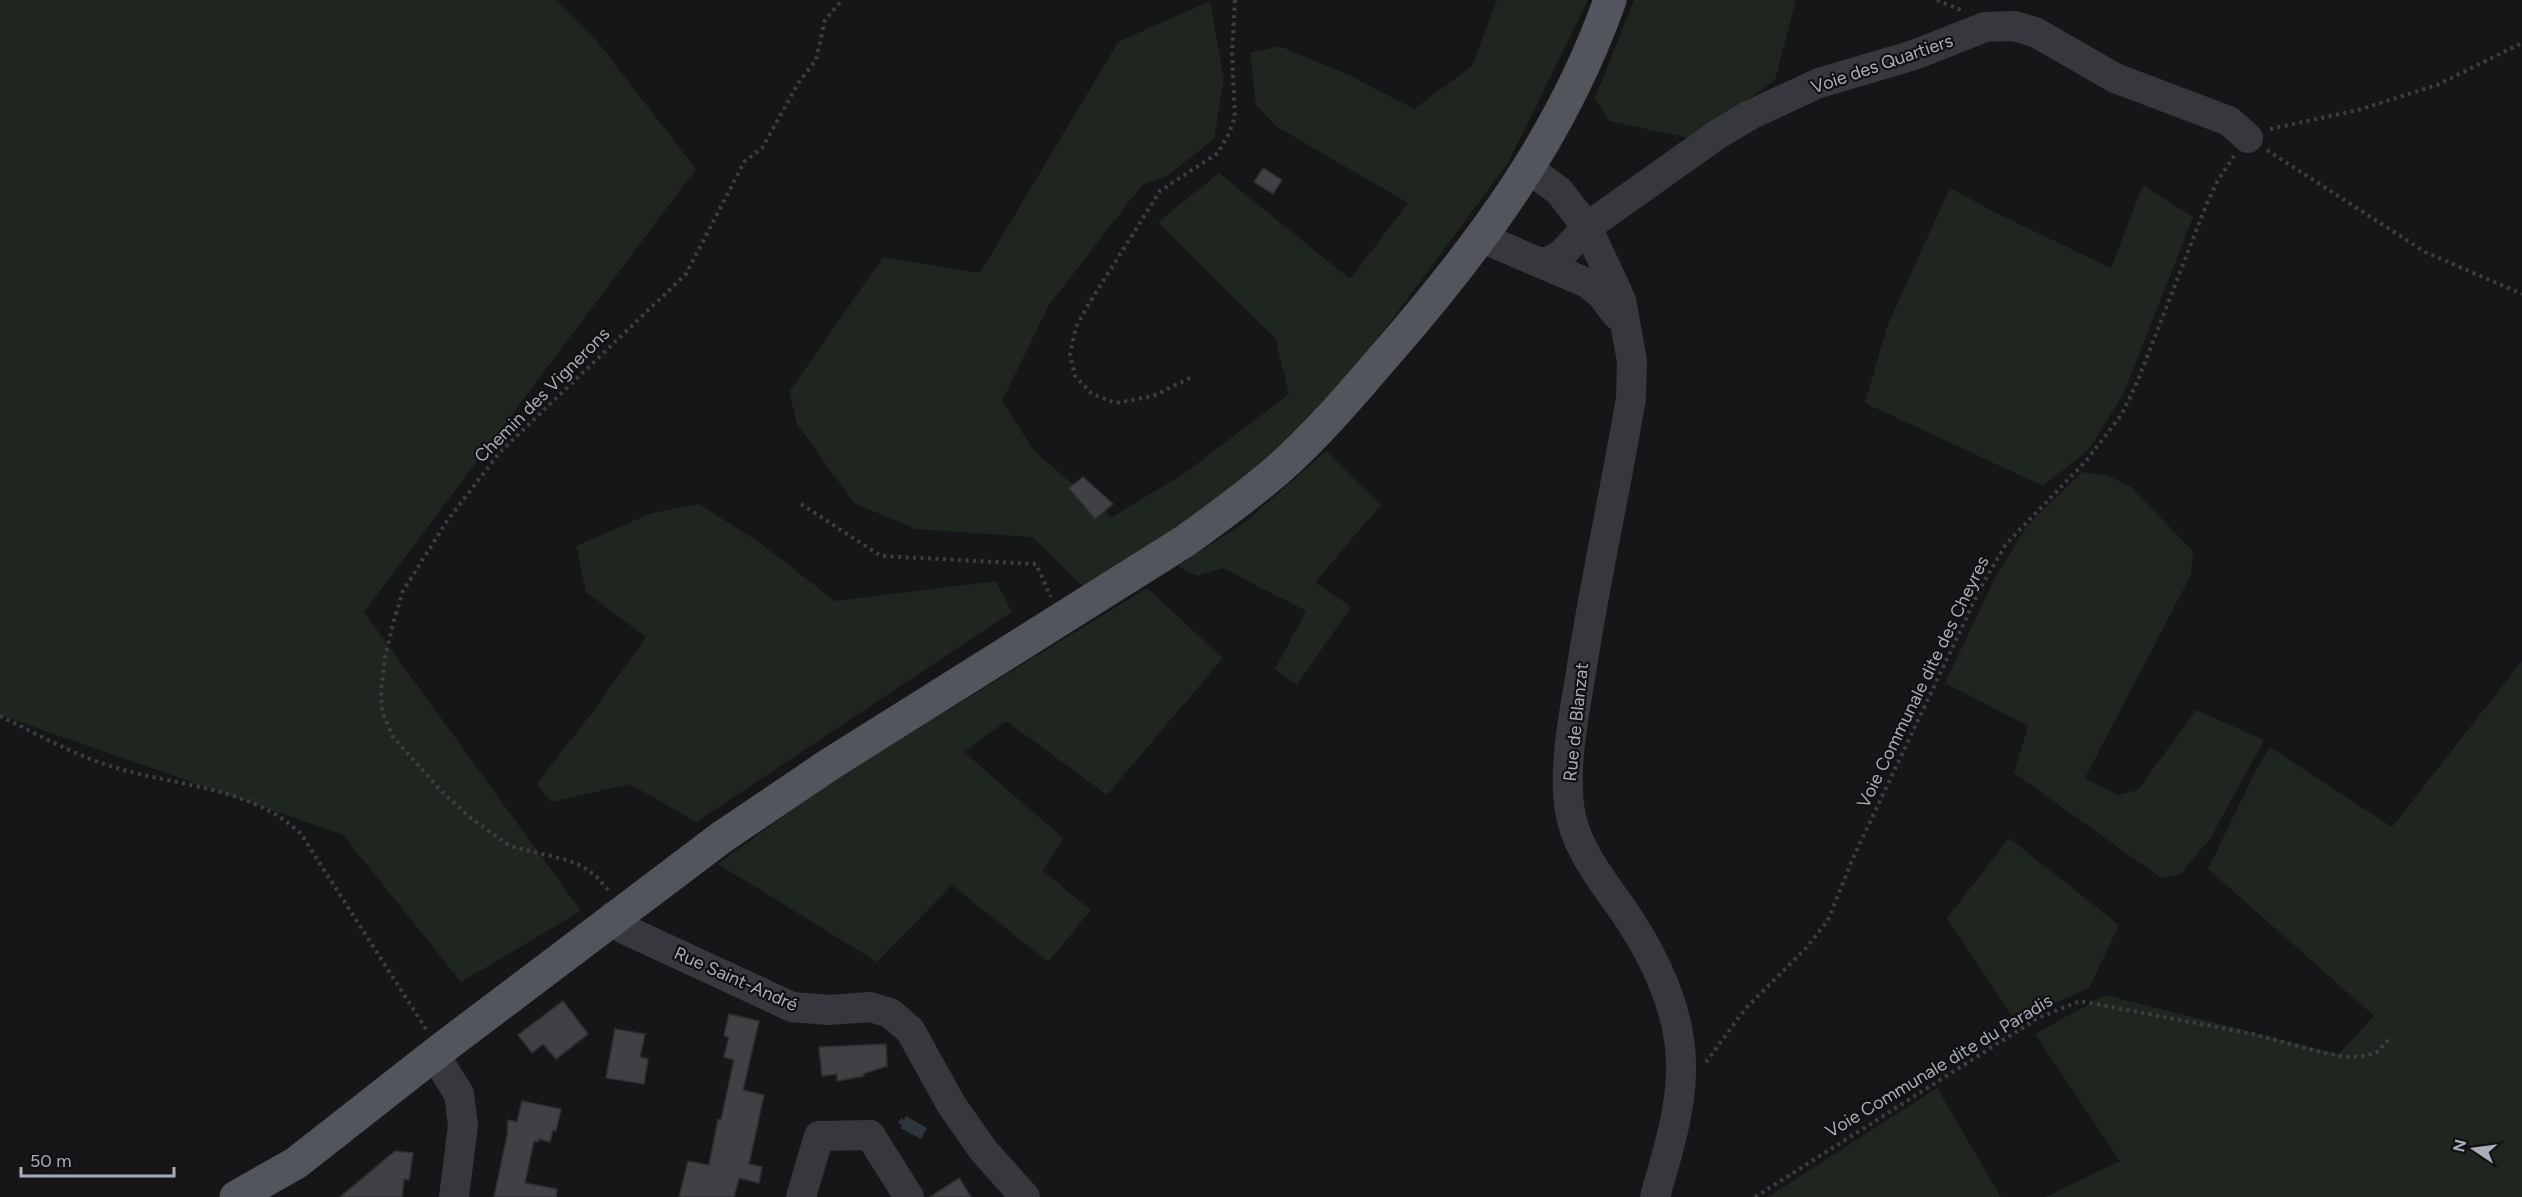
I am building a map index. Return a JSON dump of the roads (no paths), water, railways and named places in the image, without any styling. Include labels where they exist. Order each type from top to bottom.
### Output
[{"type":"main road","points":[[236,1197],[296,1163],[617,914],[722,837],[830,764],[1185,541],[1235,505],[1282,466],[1318,432],[1448,282],[1482,238],[1528,168],[1584,66],[1610,0]]},
{"type":"street","name":"Voie des Quartiers","points":[[1541,262],[1548,262],[1561,255],[1587,226],[1718,134],[1783,99],[1819,84],[1914,55],[1995,25],[2014,26],[2035,32],[2115,78],[2229,121],[2248,138]]},
{"type":"street","name":"Rue de Blanzat","points":[[1528,168],[1559,191],[1587,226],[1621,300],[1632,362],[1631,398],[1576,703],[1568,771],[1568,793],[1569,808],[1579,841],[1598,876],[1649,950],[1672,1012],[1680,1059],[1680,1082],[1671,1138],[1655,1197]]},
{"type":"street","name":"Rue de Blanzat","points":[[1482,238],[1587,283],[1612,307],[1627,330]]},
{"type":"street","name":"Rue Saint-André","points":[[617,914],[624,929],[792,1007],[818,1010],[870,1007],[890,1013],[910,1030],[951,1104],[983,1150],[1025,1197]]},
{"type":"street","points":[[437,1052],[459,1094],[463,1125],[454,1197]]},
{"type":"street","points":[[801,1197],[819,1136],[870,1136],[909,1197]]}]
